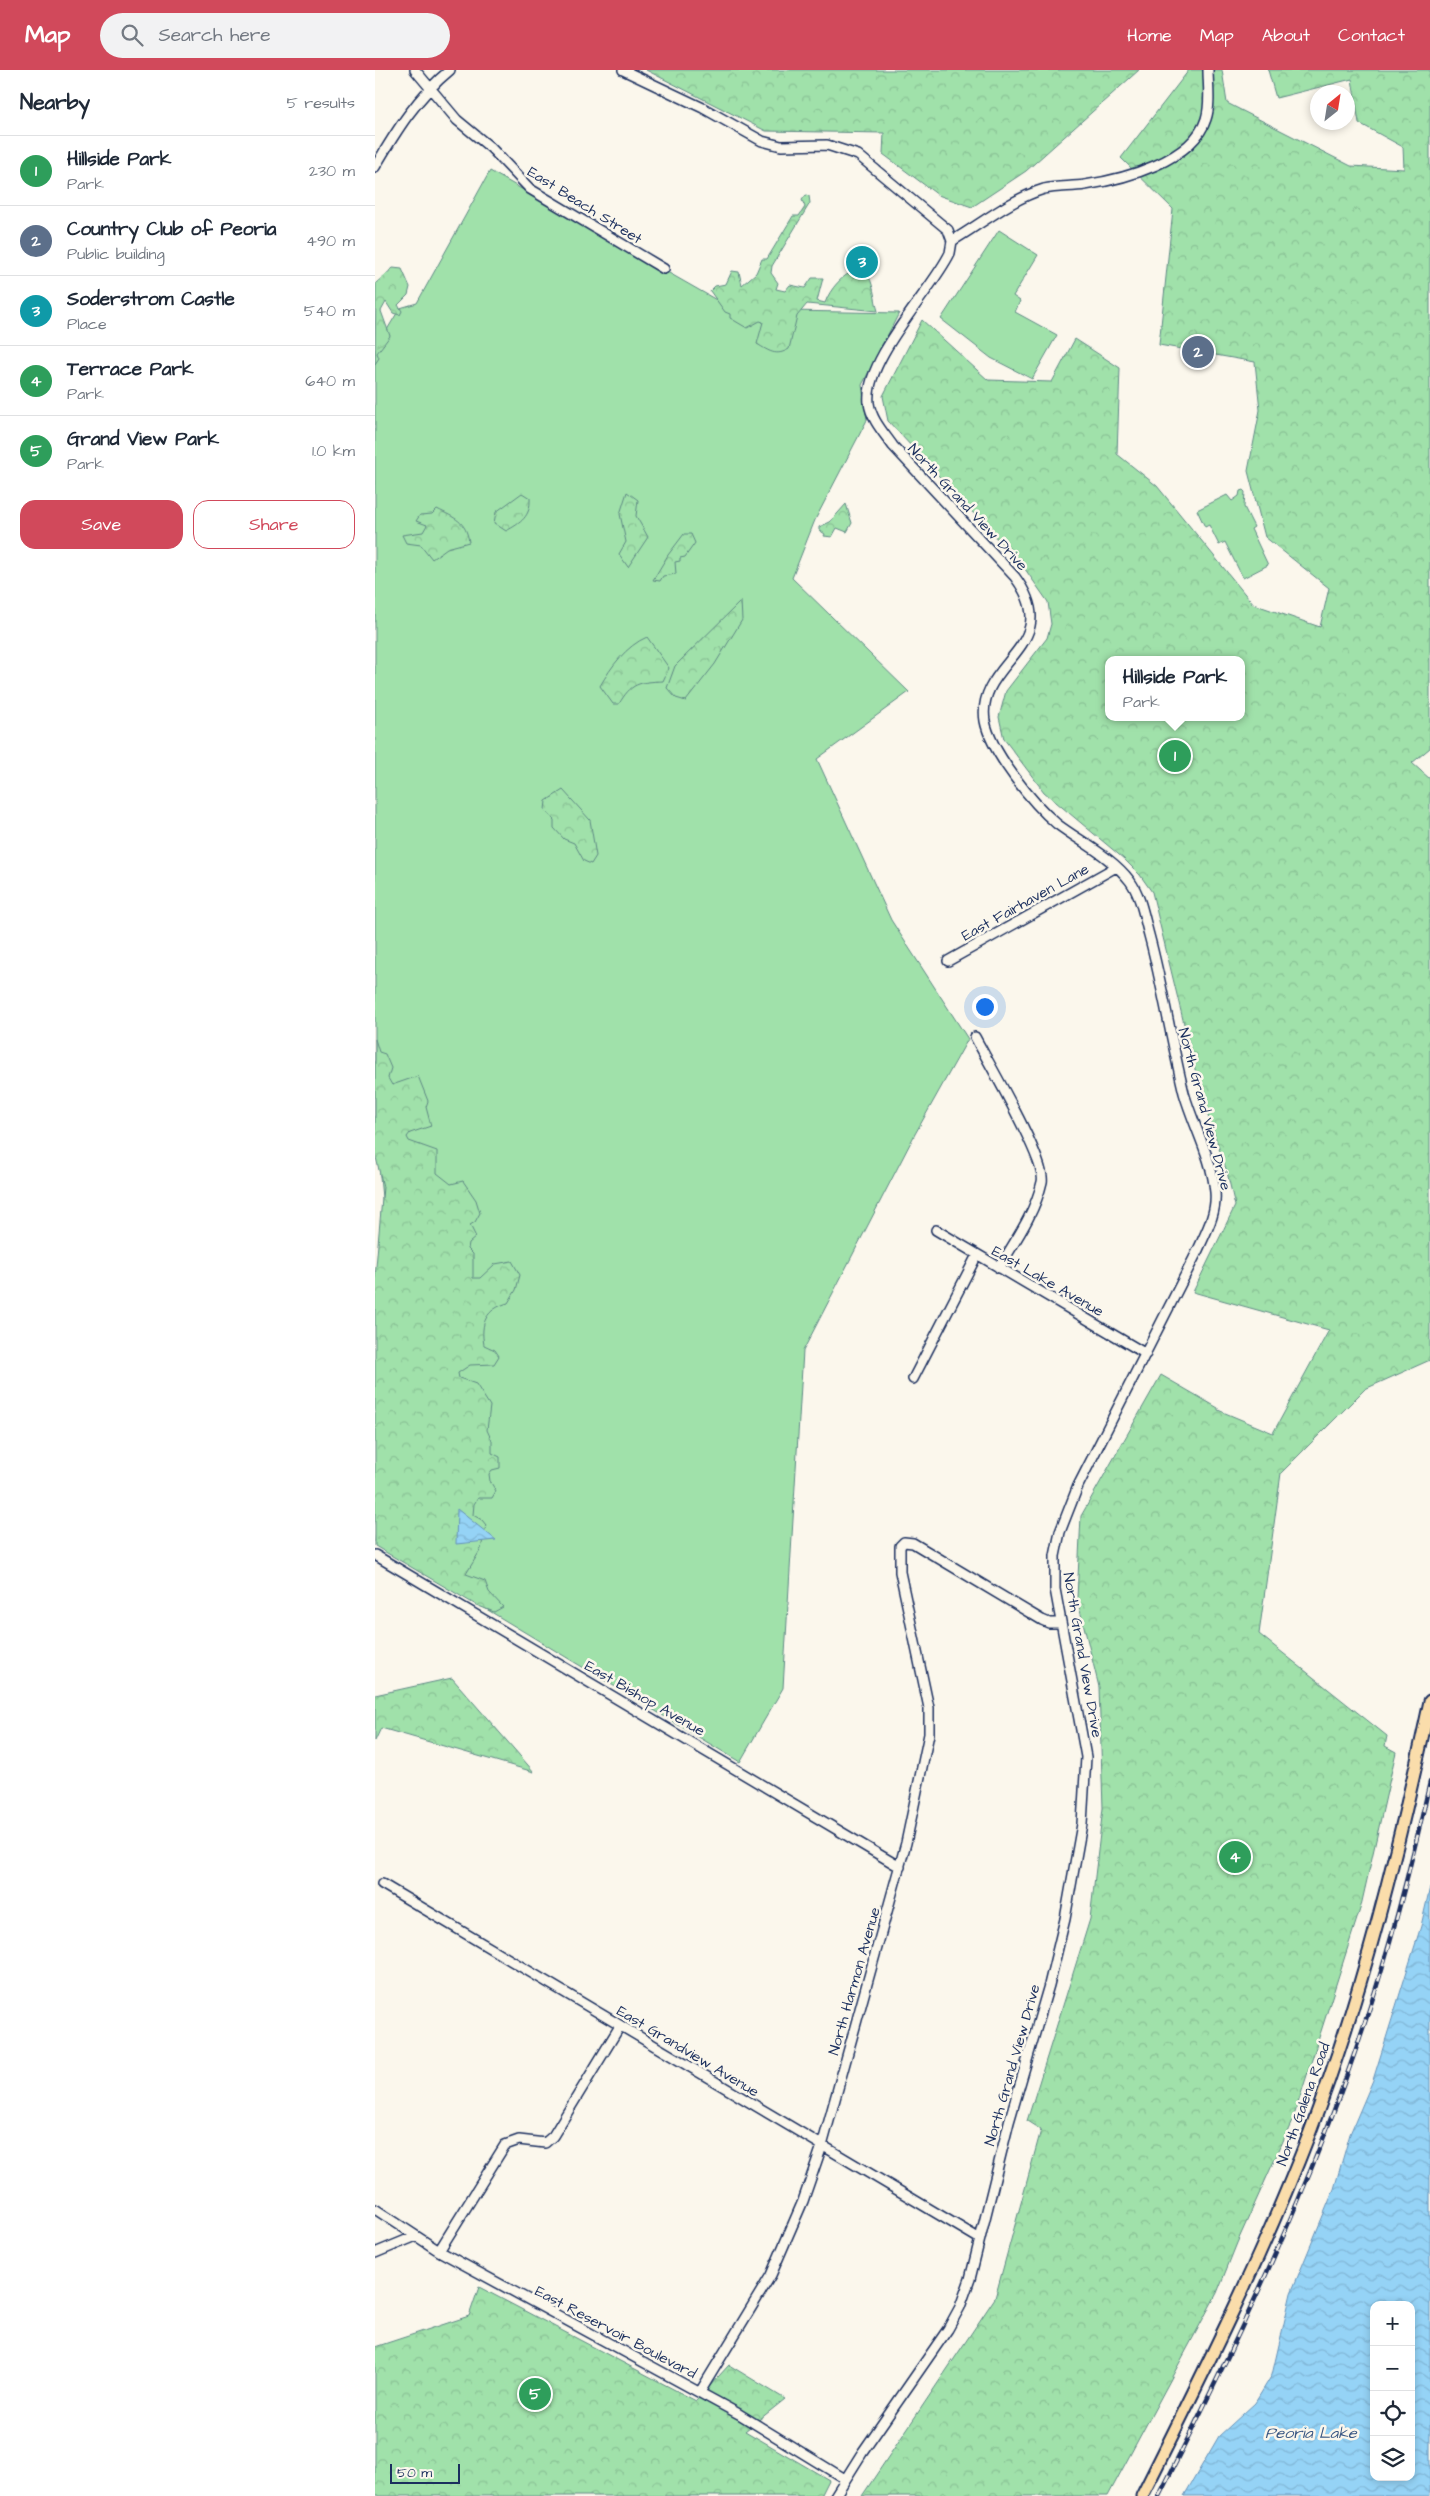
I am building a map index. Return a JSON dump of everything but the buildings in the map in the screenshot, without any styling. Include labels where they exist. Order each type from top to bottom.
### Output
[{"type":"main road","name":"North Galena Road","points":[[1141,2496],[1243,2290],[1278,2213],[1319,2106],[1346,2029],[1378,1925],[1403,1825],[1430,1700]]},
{"type":"street","name":"East Beach Street","points":[[415,70],[429,89],[462,124],[491,148],[530,189],[665,269]]},
{"type":"street","points":[[375,167],[398,129],[429,89],[450,70]]},
{"type":"street","points":[[623,70],[703,108],[762,141],[781,146],[827,145],[858,155],[940,221],[948,230],[952,241],[1027,195],[1045,189],[1086,185],[1127,175],[1157,164],[1183,151],[1196,139],[1207,117],[1208,70]]},
{"type":"street","name":"North Grand View Drive","points":[[835,2496],[953,2320],[966,2291],[1009,2122],[1044,2004],[1063,1929],[1086,1786],[1086,1750],[1055,1589],[1054,1568],[1062,1526],[1078,1486],[1198,1250],[1212,1217],[1215,1195],[1211,1174],[1184,1092],[1157,966],[1141,904],[1131,882],[1116,867],[1046,814],[1010,771],[990,736],[985,721],[985,708],[998,676],[1031,627],[1031,606],[1022,587],[904,458],[881,430],[870,408],[869,393],[876,370],[907,316],[949,256],[952,241]]},
{"type":"street","name":"East Fairhaven Lane","points":[[948,961],[1116,867]]},
{"type":"street","points":[[975,1037],[1035,1152],[1043,1180],[1027,1221],[999,1268]]},
{"type":"street","name":"East Lake Avenue","points":[[935,1230],[1146,1354]]},
{"type":"street","points":[[913,1380],[977,1255]]},
{"type":"street","name":"North Harmon Avenue","points":[[700,2392],[771,2275],[803,2201],[822,2146],[900,1867],[928,1740],[930,1718],[900,1572],[899,1552],[902,1543],[913,1543],[1042,1620],[1049,1623],[1061,1623]]},
{"type":"street","name":"East Bishop Avenue","points":[[375,1555],[900,1867]]},
{"type":"street","name":"East Grandview Avenue","points":[[382,1884],[980,2239]]},
{"type":"street","points":[[439,2251],[505,2145],[519,2140],[545,2143],[553,2136],[619,2026]]},
{"type":"street","name":"East Reservoir Boulevard","points":[[375,2210],[439,2251],[700,2392],[845,2479]]},
{"type":"street","points":[[375,2253],[416,2236]]},
{"type":"green space","points":[[646,70],[1139,70],[1026,171],[972,207],[938,195],[883,154],[884,133],[766,131]]},
{"type":"green space","points":[[1189,70],[1222,70],[1227,103],[1351,166],[1404,169],[1403,147],[1359,123],[1355,85],[1353,85],[1352,79],[1328,85],[1310,85],[1310,90],[1276,98],[1268,70],[1430,70],[1430,748],[1412,763],[1430,779],[1430,1360],[1365,1389],[1281,1473],[1259,1634],[1387,1736],[1385,1746],[1396,1752],[1361,1906],[1293,2119],[1237,2243],[1217,2293],[1108,2496],[862,2496],[995,2298],[1041,2130],[1027,2121],[1090,1919],[1103,1808],[1099,1687],[1077,1598],[1081,1516],[1161,1375],[1218,1408],[1218,1410],[1273,1433],[1329,1330],[1193,1292],[1235,1206],[1227,1172],[1202,1098],[1152,892],[1140,875],[1124,859],[1044,792],[1004,739],[999,717],[1006,691],[1047,638],[1051,624],[1048,602],[1025,569],[888,421],[883,396],[922,320],[988,380],[1052,382],[1075,339],[1120,368],[1117,454],[1157,486],[1253,604],[1320,627],[1329,588],[1265,537],[1248,471],[1260,410],[1255,362],[1159,345],[1173,209],[1121,158]]},
{"type":"green space","points":[[490,171],[734,310],[899,313],[862,385],[867,420],[815,520],[792,578],[909,692],[817,759],[891,920],[968,1039],[915,1134],[803,1351],[783,1688],[740,1762],[375,1542],[391,1292],[375,1125],[375,350],[400,308],[417,303]]},
{"type":"green space","points":[[806,195],[809,196],[810,203],[772,266],[771,273],[778,283],[776,289],[785,291],[790,285],[805,288],[812,278],[823,278],[817,301],[825,303],[837,283],[846,275],[856,270],[869,276],[878,311],[807,304],[797,316],[789,349],[776,353],[757,344],[763,322],[760,321],[747,328],[730,318],[730,314],[725,312],[710,291],[715,286],[726,284],[732,271],[739,272],[742,285],[756,273],[762,259],[767,259],[793,216],[799,216],[805,207],[802,200]]},
{"type":"green space","points":[[999,230],[1038,255],[1013,296],[1020,301],[1015,312],[1057,335],[1032,379],[991,358],[941,319]]},
{"type":"green space","points":[[393,268],[402,269],[410,287],[408,295],[398,305],[402,311],[400,315],[393,313],[386,302],[381,311],[390,336],[377,353],[379,358],[375,364],[376,283]]},
{"type":"green space","points":[[1243,490],[1245,492],[1244,507],[1254,527],[1251,529],[1268,565],[1243,578],[1225,542],[1219,545],[1209,525],[1205,527],[1197,510],[1227,495],[1232,501]]},
{"type":"green space","points":[[627,492],[638,500],[636,516],[648,537],[628,567],[619,554],[626,542],[620,514]]},
{"type":"green space","points":[[522,493],[530,498],[529,510],[520,522],[506,531],[494,523],[496,512]]},
{"type":"green space","points":[[846,504],[852,523],[847,532],[837,528],[832,537],[824,536],[825,534],[819,530],[819,527],[830,522]]},
{"type":"green space","points":[[437,509],[459,521],[468,535],[469,542],[447,548],[432,559],[421,545],[406,543],[402,535],[423,532],[427,525],[416,521],[420,515],[432,514]]},
{"type":"green space","points":[[684,534],[691,534],[695,543],[685,557],[675,562],[676,574],[663,576],[660,581],[653,580],[668,555]]},
{"type":"green space","points":[[741,601],[742,620],[715,664],[686,701],[676,698],[667,688],[675,666]]},
{"type":"green space","points":[[647,637],[669,668],[663,681],[637,685],[623,697],[619,704],[613,704],[600,686],[626,651]]},
{"type":"green space","points":[[563,790],[590,820],[596,856],[591,864],[584,861],[574,843],[564,839],[554,828],[554,820],[545,810],[546,801]]},
{"type":"green space","points":[[375,1039],[379,1052],[385,1054],[391,1068],[388,1078],[392,1085],[418,1076],[428,1101],[426,1107],[431,1126],[410,1133],[407,1137],[409,1141],[437,1151],[437,1173],[451,1184],[463,1181],[476,1200],[480,1213],[475,1222],[470,1225],[476,1237],[469,1243],[468,1249],[473,1254],[473,1278],[480,1278],[495,1264],[512,1261],[520,1275],[516,1290],[508,1303],[494,1309],[486,1318],[484,1324],[484,1345],[495,1350],[499,1356],[494,1364],[470,1365],[458,1373],[459,1378],[476,1384],[490,1406],[487,1430],[492,1441],[492,1453],[500,1457],[500,1468],[492,1470],[489,1474],[490,1481],[496,1491],[492,1498],[478,1498],[474,1504],[473,1515],[482,1520],[486,1525],[481,1549],[466,1574],[485,1581],[489,1592],[503,1607],[494,1612],[476,1605],[375,1546],[375,1278],[383,1187],[375,1153]]},
{"type":"green space","points":[[452,1678],[534,1772],[381,1728],[375,1741],[375,1695]]},
{"type":"green space","points":[[479,2287],[696,2401],[729,2365],[785,2399],[745,2431],[829,2480],[821,2496],[375,2496],[375,2347],[469,2316]]},
{"type":"water","points":[[457,1509],[496,1540],[456,1544]]},
{"type":"water","name":"Peoria Lake","points":[[1430,1887],[1430,2496],[1184,2496],[1219,2436],[1255,2403],[1272,2375],[1291,2293],[1334,2189],[1350,2134],[1373,2080],[1421,1926]]},
{"type":"railway","points":[[1159,2496],[1245,2320],[1323,2140],[1367,2016],[1394,1929],[1430,1782]]},
{"type":"place","name":"Soderstrom Castle","points":[[862,262]]},
{"type":"place","name":"Country Club of Peoria","points":[[1198,352]]},
{"type":"place","name":"Hillside Park","points":[[1175,756]]},
{"type":"place","name":"Terrace Park","points":[[1235,1857]]},
{"type":"place","name":"Grand View Park","points":[[535,2394]]}]
